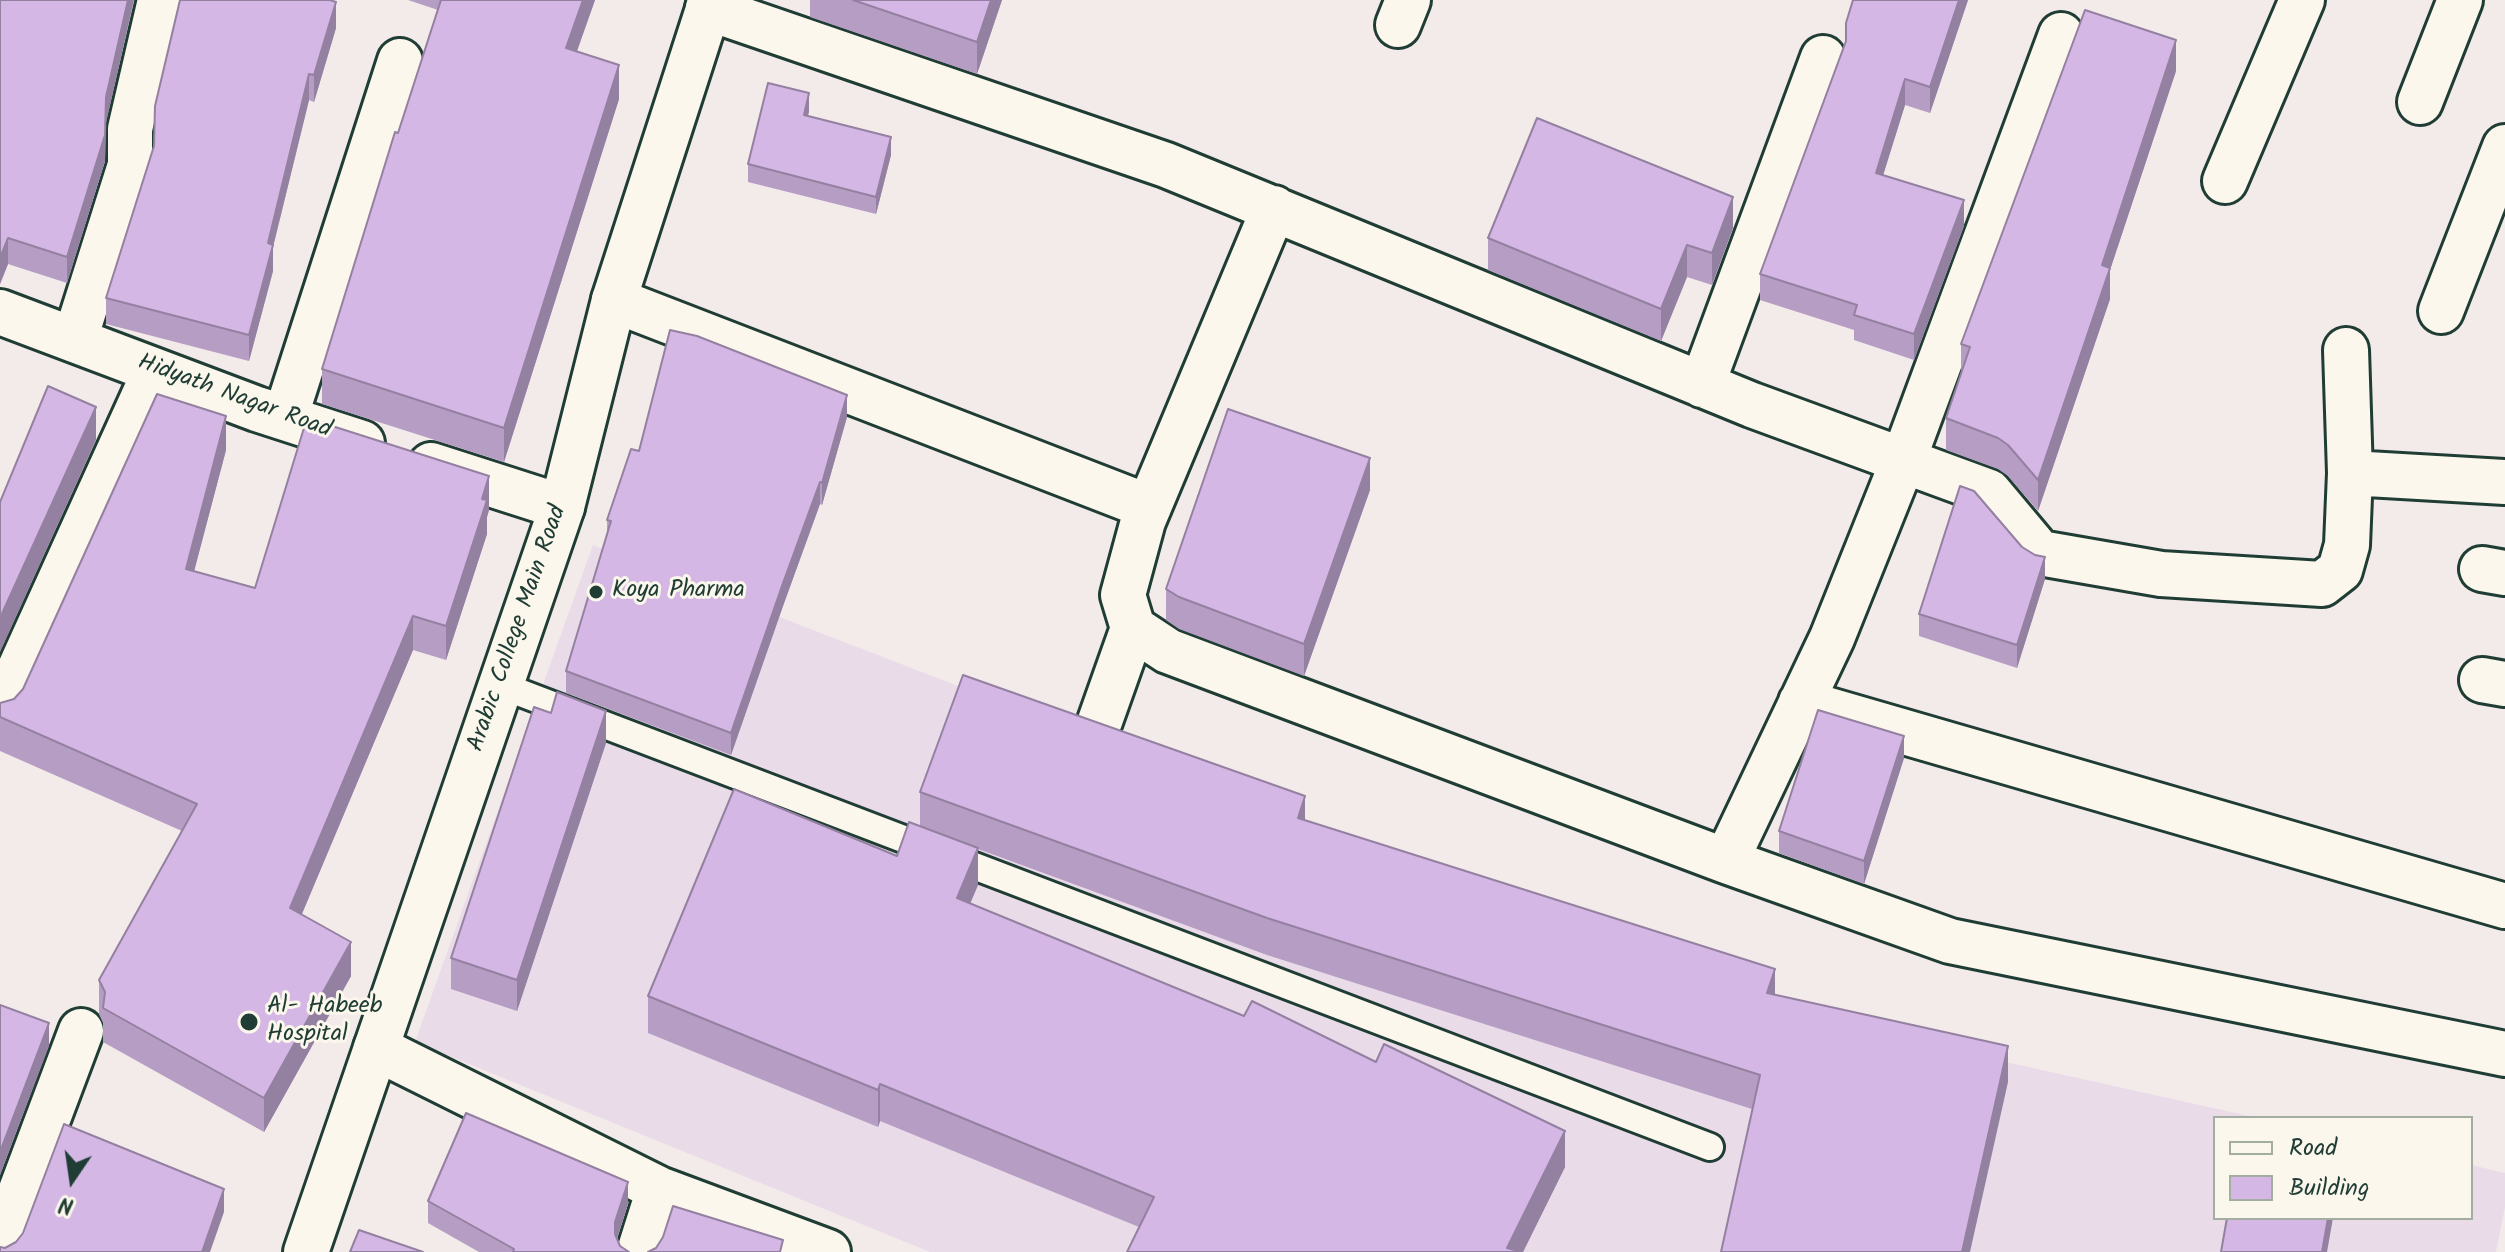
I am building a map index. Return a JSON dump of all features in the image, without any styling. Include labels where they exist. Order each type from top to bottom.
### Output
[{"type":"street","points":[[75,339],[130,165],[130,129],[160,0]]},
{"type":"street","points":[[2225,181],[2302,0]]},
{"type":"street","points":[[2420,102],[2460,0]]},
{"type":"street","points":[[710,4],[1166,165],[1702,385],[1989,492],[2040,553],[2161,574],[2322,584],[2340,570],[2347,545],[2350,473],[2346,350]]},
{"type":"street","name":"Arabic College Main Road","points":[[306,1252],[562,507],[614,300],[710,4]]},
{"type":"street","points":[[1726,861],[1832,638],[1903,461],[2061,35]]},
{"type":"street","points":[[1702,385],[1823,58]]},
{"type":"street","points":[[285,418],[400,61]]},
{"type":"street","points":[[2441,311],[2505,147]]},
{"type":"street","points":[[1100,721],[1133,628],[1123,595],[1149,507],[1274,208]]},
{"type":"street","points":[[614,300],[1149,507]]},
{"type":"street","name":"Hidyath Nagar Road","points":[[5,324],[75,339],[285,418],[562,507]]},
{"type":"street","points":[[0,712],[155,371]]},
{"type":"street","points":[[2350,473],[2505,482]]},
{"type":"street","points":[[1133,628],[1168,651],[1726,861],[1950,941],[2505,1054]]},
{"type":"street","points":[[1801,702],[2505,906]]},
{"type":"street","points":[[0,1246],[81,1031]]},
{"type":"street","points":[[376,1048],[659,1189],[811,1249]]},
{"type":"street","points":[[639,1252],[659,1189]]},
{"type":"lane","points":[[500,685],[1710,1147]]},
{"type":"shaded area","points":[[593,545],[1830,1023],[2249,1116],[2213,1116],[2213,1220],[2473,1220],[2473,1165],[2505,1173],[2505,1207],[2496,1252],[930,1252],[415,1042]]},
{"type":"building","points":[[0,0],[128,0],[106,97],[105,135],[67,257],[8,238],[0,258]]},
{"type":"building","points":[[180,0],[336,2],[314,75],[309,74],[268,243],[273,245],[249,335],[106,298],[154,146],[155,106]]},
{"type":"building","points":[[441,0],[583,0],[566,48],[619,65],[504,428],[322,369],[395,132],[398,133]]},
{"type":"building","points":[[853,0],[991,0],[977,42]]},
{"type":"building","points":[[1853,0],[1959,0],[1930,87],[1905,79],[1876,173],[1964,200],[1914,334],[1854,315],[1857,305],[1760,274],[1846,41],[1846,23]]},
{"type":"building","points":[[2085,10],[2176,40],[2102,265],[2110,268],[2038,480],[2008,445],[1998,438],[1946,418],[1970,347],[1961,344]]},
{"type":"building","points":[[768,83],[809,93],[804,115],[891,137],[876,197],[748,164]]},
{"type":"building","points":[[1537,118],[1733,197],[1712,253],[1687,245],[1661,309],[1488,238]]},
{"type":"building","points":[[670,330],[697,336],[847,395],[822,483],[783,583],[731,733],[566,671],[611,521],[607,520],[631,449],[639,451]]},
{"type":"building","points":[[48,386],[96,407],[0,618],[0,502]]},
{"type":"building","points":[[157,394],[226,416],[186,569],[255,588],[307,418],[489,476],[482,499],[487,500],[446,626],[413,616],[290,908],[351,942],[264,1098],[103,1008],[105,992],[99,980],[197,804],[0,717],[0,703],[14,699],[23,689]]},
{"type":"building","points":[[1228,409],[1370,458],[1304,644],[1179,597],[1166,589]]},
{"type":"building","points":[[1960,486],[1974,491],[2022,547],[2045,557],[2017,645],[1919,614]]},
{"type":"building","points":[[963,675],[1305,796],[1298,818],[1775,969],[1767,993],[2008,1046],[1962,1252],[1721,1252],[1760,1075],[1267,918],[920,792]]},
{"type":"building","points":[[557,692],[606,711],[517,980],[451,958],[534,707],[551,713]]},
{"type":"building","points":[[1818,710],[1904,736],[1864,861],[1779,831]]},
{"type":"building","points":[[734,789],[897,856],[909,822],[978,848],[957,898],[1244,1016],[1252,1001],[1376,1062],[1384,1044],[1565,1131],[1507,1248],[1522,1252],[1127,1252],[1154,1197],[880,1084],[878,1090],[648,996]]},
{"type":"building","points":[[0,1005],[49,1023],[0,1152]]},
{"type":"building","points":[[466,1113],[628,1182],[615,1222],[615,1234],[620,1246],[629,1252],[513,1252],[514,1249],[428,1201]]},
{"type":"building","points":[[64,1124],[224,1189],[202,1252],[0,1252],[0,1247],[5,1248],[16,1242],[23,1233]]},
{"type":"building","points":[[673,1206],[783,1240],[780,1252],[648,1252],[656,1248],[663,1237]]},
{"type":"building","points":[[2227,1220],[2328,1220],[2322,1252],[2221,1252]]},
{"type":"building","points":[[359,1230],[423,1252],[350,1252]]},
{"type":"place","name":"Koya Pharma","points":[[596,592]]},
{"type":"place","name":"Al- Habeeb Hospital","points":[[249,1022]]}]
